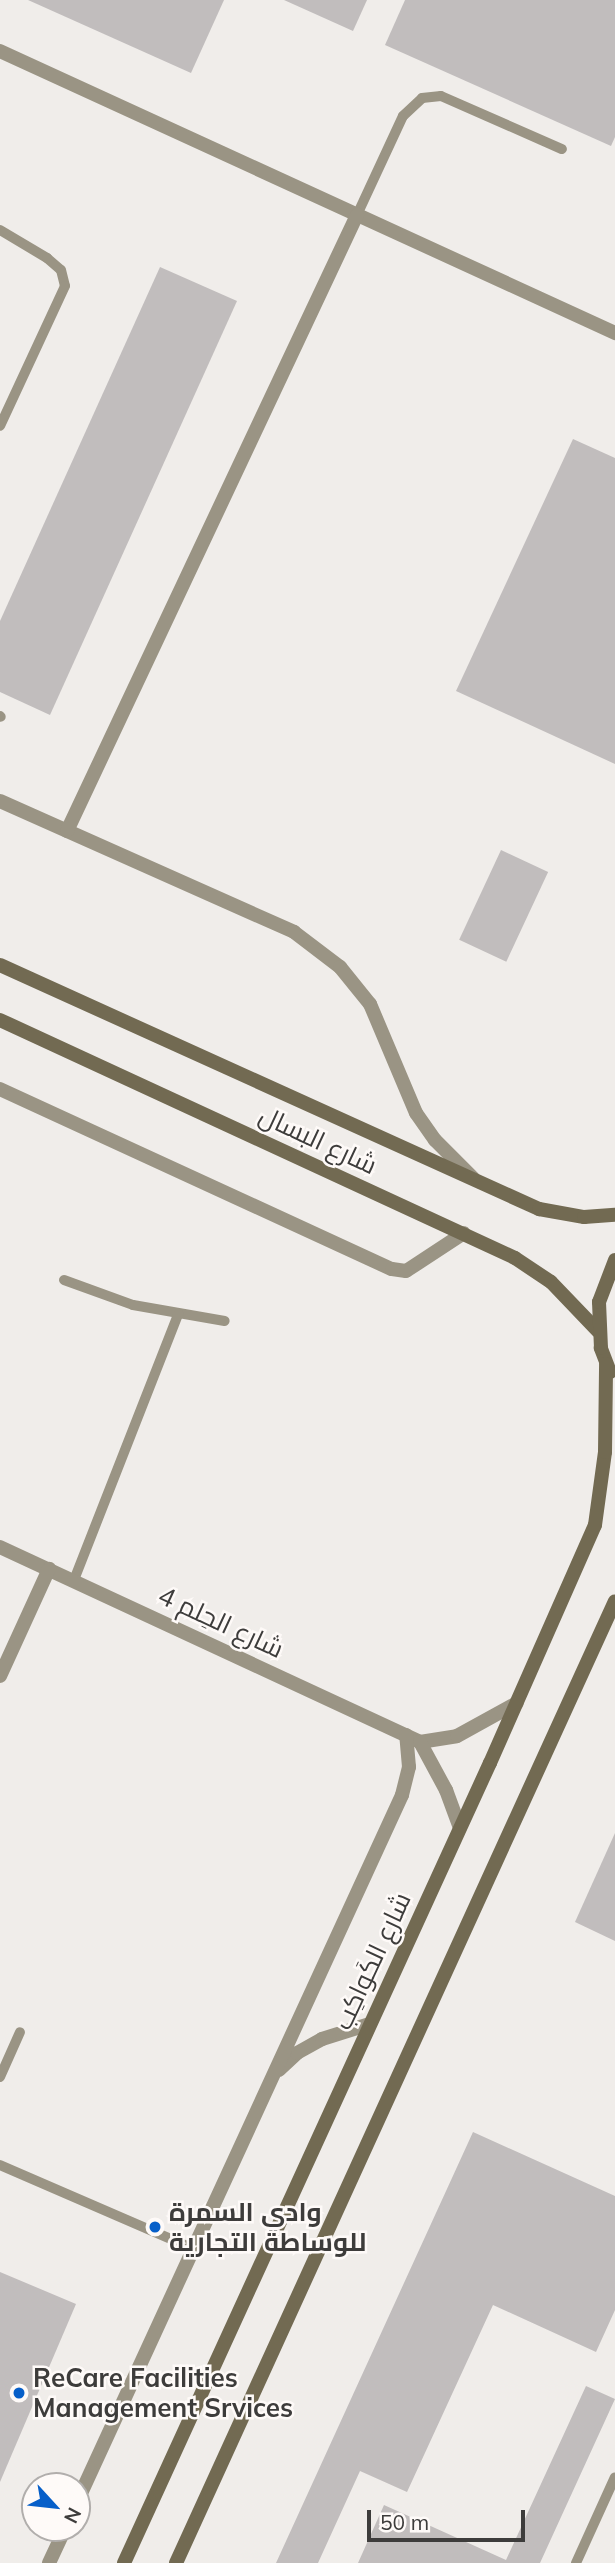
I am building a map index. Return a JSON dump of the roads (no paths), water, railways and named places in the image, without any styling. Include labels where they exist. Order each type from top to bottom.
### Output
[{"type":"street","points":[[0,51],[615,333]]},
{"type":"street","points":[[67,831],[357,215]]},
{"type":"street","points":[[0,801],[294,932],[340,967],[370,1004],[416,1113],[435,1140],[474,1179]]},
{"type":"street","name":"شارع البسال","points":[[0,964],[539,1209],[584,1217],[615,1215]]},
{"type":"street","name":"شارع البسال","points":[[0,1020],[515,1258],[551,1282],[598,1331]]},
{"type":"street","points":[[0,1089],[392,1269],[406,1271],[464,1233]]},
{"type":"street","points":[[615,1260],[599,1302],[598,1331],[606,1364],[615,1381]]},
{"type":"street","name":"شارع الكَواكِب","points":[[124,2563],[460,1828],[595,1525],[606,1452],[606,1364]]},
{"type":"street","name":"شارع الحِلم 4","points":[[0,1547],[420,1742]]},
{"type":"street","points":[[0,1676],[48,1569]]},
{"type":"street","points":[[176,2563],[615,1601]]},
{"type":"street","points":[[460,1828],[446,1790],[420,1742],[457,1736],[516,1703]]},
{"type":"street","points":[[91,2472],[402,1795],[409,1767],[406,1735]]},
{"type":"street","points":[[275,2073],[297,2053],[322,2039],[370,2024]]},
{"type":"street","points":[[49,2563],[59,2542]]},
{"type":"lane","points":[[357,215],[403,116],[422,98],[441,96],[562,149]]},
{"type":"lane","points":[[0,230],[47,258],[61,270],[65,286],[0,426]]},
{"type":"lane","points":[[64,1280],[119,1301],[225,1321]]},
{"type":"lane","points":[[74,1580],[178,1314]]},
{"type":"lane","points":[[0,2077],[20,2032]]},
{"type":"lane","points":[[0,2165],[194,2249]]},
{"type":"lane","points":[[576,2563],[615,2477]]},
{"type":"place","name":"وادي السمرة للوساطة التجارية","points":[[155,2227]]},
{"type":"place","name":"ReCare Facilities Management Srvices","points":[[19,2393]]}]
